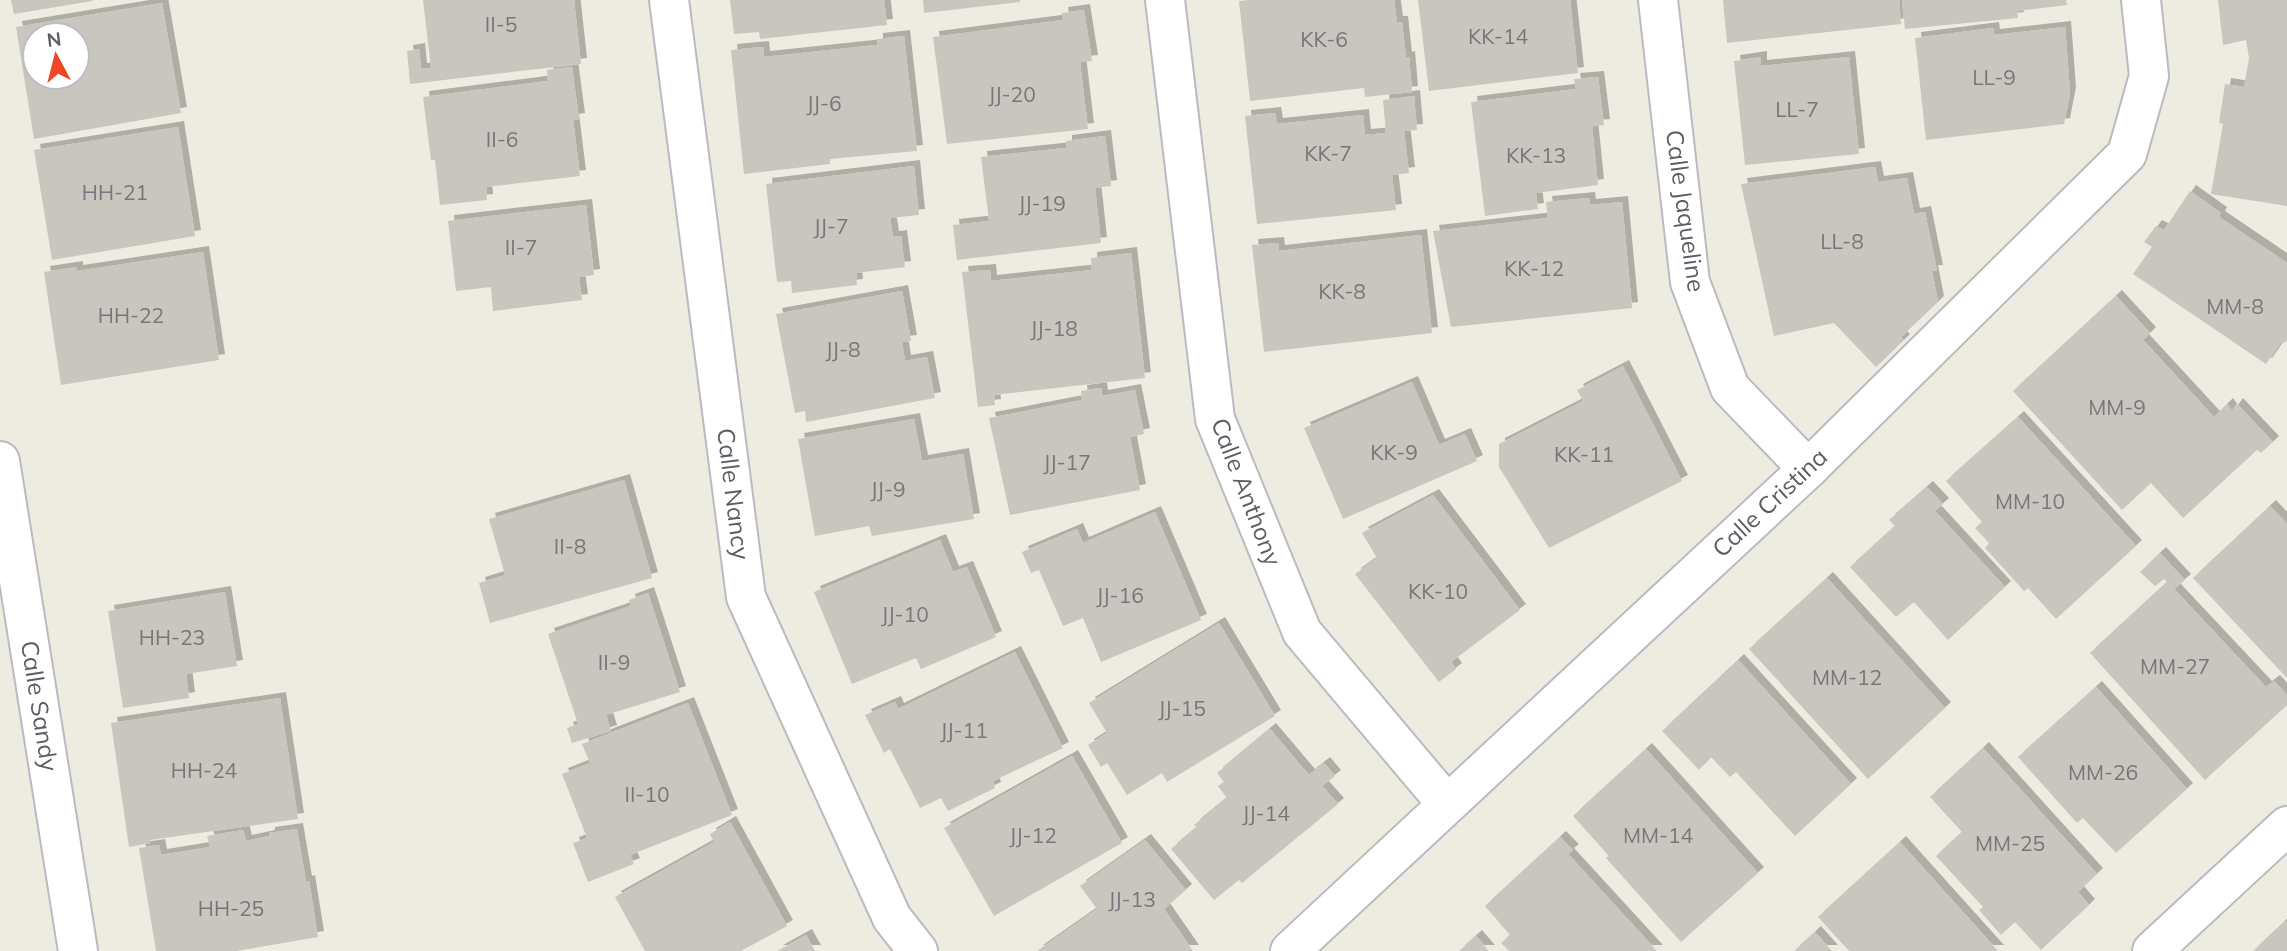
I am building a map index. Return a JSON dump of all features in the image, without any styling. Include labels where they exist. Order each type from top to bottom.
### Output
[{"type":"street","name":"Calle Nancy","points":[[669,0],[746,597],[892,918],[918,951]]},
{"type":"street","name":"Calle Anthony","points":[[1165,0],[1215,419],[1302,632],[1447,803]]},
{"type":"street","name":"Calle Jaqueline","points":[[1658,0],[1690,282],[1730,387],[1808,469]]},
{"type":"street","name":"Calle Cristina","points":[[1290,951],[1808,469],[2127,154],[2149,76],[2141,0]]},
{"type":"street","name":"Calle Sandy","points":[[0,461],[78,951]]},
{"type":"street","points":[[2152,951],[2287,826]]},
{"type":"building","points":[[11,0],[92,0],[92,1],[14,14]]},
{"type":"building","points":[[423,0],[574,0],[581,64],[410,84],[407,51],[419,49],[421,69],[431,68]]},
{"type":"building","points":[[730,0],[884,0],[887,25],[760,39],[759,32],[734,34]]},
{"type":"building","points":[[923,0],[1020,0],[1020,2],[924,13]]},
{"type":"building","points":[[1394,0],[1397,22],[1402,22],[1406,58],[1409,57],[1412,92],[1365,97],[1364,88],[1250,101],[1239,1]]},
{"type":"building","points":[[1418,0],[1570,0],[1578,73],[1429,91]]},
{"type":"building","points":[[1723,0],[1899,0],[1901,24],[1727,43]]},
{"type":"building","points":[[1902,0],[2066,0],[2067,5],[2017,11],[2018,18],[1905,29]]},
{"type":"building","points":[[2218,0],[2287,0],[2287,206],[2211,194],[2223,124],[2219,123],[2225,84],[2244,87],[2249,58],[2246,40],[2223,45]]},
{"type":"building","points":[[162,3],[181,113],[34,139],[26,91],[91,91],[91,21],[52,21]]},
{"type":"building","points":[[1084,10],[1092,61],[1080,62],[1088,129],[947,144],[933,37],[1063,20],[1062,13]]},
{"type":"building","points":[[21,26],[21,58],[16,27]]},
{"type":"building","points":[[2065,27],[2070,93],[2064,124],[1926,140],[1915,38],[1993,28],[1994,35]]},
{"type":"building","points":[[904,36],[917,151],[830,159],[830,164],[744,174],[731,50],[763,47],[764,57],[877,45],[877,39]]},
{"type":"building","points":[[1761,57],[1761,66],[1849,57],[1859,154],[1745,165],[1734,61]]},
{"type":"building","points":[[572,67],[579,119],[573,120],[580,176],[486,187],[487,200],[440,205],[423,97],[548,81],[547,70]]},
{"type":"building","points":[[1598,77],[1604,125],[1592,126],[1598,185],[1536,193],[1538,209],[1485,216],[1471,102],[1576,89],[1574,79]]},
{"type":"building","points":[[1414,96],[1417,130],[1404,131],[1409,173],[1392,175],[1396,210],[1257,224],[1245,116],[1275,113],[1277,124],[1363,115],[1365,135],[1386,133],[1383,100]]},
{"type":"building","points":[[178,127],[195,236],[52,260],[34,150]]},
{"type":"building","points":[[1105,136],[1111,186],[1095,188],[1101,243],[957,260],[953,225],[989,221],[981,157],[1066,148],[1066,141]]},
{"type":"building","points":[[914,166],[919,215],[890,218],[893,237],[901,236],[905,267],[856,273],[857,285],[792,293],[791,281],[777,282],[766,184]]},
{"type":"building","points":[[1875,167],[1878,182],[1907,178],[1914,214],[1925,212],[1937,271],[1932,271],[1938,302],[1901,337],[1904,340],[1876,367],[1834,323],[1774,336],[1741,184]]},
{"type":"building","points":[[2190,191],[2221,213],[2219,217],[2287,263],[2287,340],[2285,343],[2282,341],[2266,364],[2133,274],[2152,247],[2144,242],[2156,226],[2164,230]]},
{"type":"building","points":[[1589,198],[1590,205],[1622,202],[1632,308],[1451,327],[1433,231],[1548,218],[1546,202]]},
{"type":"building","points":[[586,205],[594,275],[579,277],[582,300],[493,311],[491,287],[456,291],[448,221]]},
{"type":"building","points":[[1421,235],[1432,333],[1264,352],[1252,245],[1278,243],[1279,251]]},
{"type":"building","points":[[203,252],[219,360],[61,385],[44,272],[77,267],[77,271]]},
{"type":"building","points":[[1131,253],[1145,378],[994,395],[995,405],[978,407],[962,272],[990,270],[991,281],[1092,270],[1091,258]]},
{"type":"building","points":[[902,291],[911,341],[902,342],[905,361],[927,357],[935,398],[806,422],[805,411],[795,413],[776,314]]},
{"type":"building","points":[[2116,296],[2150,333],[2143,340],[2214,417],[2227,404],[2232,411],[2237,404],[2273,442],[2261,453],[2257,450],[2183,518],[2151,483],[2122,510],[2013,391]]},
{"type":"building","points":[[1623,366],[1682,481],[1549,548],[1499,467],[1499,444],[1583,401],[1577,390]]},
{"type":"building","points":[[1412,382],[1439,445],[1465,434],[1477,461],[1343,519],[1304,428]]},
{"type":"building","points":[[1101,388],[1102,396],[1135,390],[1144,434],[1130,437],[1140,490],[1010,515],[989,418],[1082,400],[1081,391]]},
{"type":"building","points":[[2018,417],[2136,546],[2056,619],[2028,588],[2024,591],[1985,548],[1989,543],[1975,528],[1982,522],[1946,481]]},
{"type":"building","points":[[914,419],[922,461],[963,454],[974,519],[872,536],[869,526],[815,536],[798,439]]},
{"type":"building","points":[[624,480],[652,578],[490,623],[479,583],[505,575],[489,519]]},
{"type":"building","points":[[1927,487],[1943,504],[1935,511],[2005,587],[1948,640],[1914,602],[1896,617],[1850,567],[1895,526],[1889,520]]},
{"type":"building","points":[[1433,495],[1520,610],[1451,662],[1456,669],[1439,682],[1355,574],[1377,558],[1362,533]]},
{"type":"building","points":[[2270,506],[2287,524],[2287,678],[2193,578]]},
{"type":"building","points":[[1155,512],[1201,620],[1101,662],[1083,618],[1063,626],[1039,570],[1031,573],[1022,552],[1077,529],[1083,543]]},
{"type":"building","points":[[940,540],[953,572],[967,567],[996,637],[921,669],[916,658],[852,684],[814,592]]},
{"type":"building","points":[[2160,553],[2185,580],[2174,589],[2266,687],[2274,681],[2287,695],[2287,705],[2205,780],[2090,653],[2167,582],[2164,579],[2155,586],[2140,572]]},
{"type":"building","points":[[1827,578],[1945,708],[1868,779],[1749,649]]},
{"type":"building","points":[[225,592],[237,666],[186,674],[189,698],[123,708],[108,611]]},
{"type":"building","points":[[648,593],[680,692],[606,715],[611,731],[572,743],[567,728],[578,724],[548,634],[631,606],[629,600]]},
{"type":"building","points":[[1219,623],[1275,716],[1167,782],[1162,773],[1127,795],[1107,763],[1101,767],[1088,745],[1107,733],[1089,703]]},
{"type":"building","points":[[1015,652],[1063,748],[993,781],[995,788],[948,811],[941,798],[920,808],[890,749],[884,753],[865,715],[895,702],[898,709]]},
{"type":"building","points":[[1738,660],[1851,784],[1795,836],[1736,772],[1730,777],[1711,757],[1699,770],[1662,731]]},
{"type":"building","points":[[2096,687],[2187,789],[2116,853],[2083,818],[2077,823],[2018,757]]},
{"type":"building","points":[[280,698],[298,819],[150,840],[150,843],[129,847],[111,723]]},
{"type":"building","points":[[688,703],[732,815],[630,855],[634,864],[588,882],[573,843],[587,838],[562,774],[590,763],[582,744]]},
{"type":"building","points":[[1270,729],[1309,775],[1324,763],[1335,776],[1322,786],[1338,804],[1242,883],[1239,880],[1214,900],[1171,849],[1197,827],[1194,825],[1227,798],[1218,786],[1224,782],[1217,773]]},
{"type":"building","points":[[1983,748],[2097,874],[2078,892],[2089,905],[2041,950],[2015,922],[2001,935],[1979,910],[1983,907],[1936,856],[1962,832],[1930,797]]},
{"type":"building","points":[[1646,749],[1758,873],[1681,942],[1606,858],[1609,856],[1573,816]]},
{"type":"building","points":[[1072,756],[1122,843],[994,916],[944,828]]},
{"type":"building","points":[[730,822],[787,926],[741,951],[645,951],[615,897],[714,842],[710,834]]},
{"type":"building","points":[[297,829],[318,937],[237,951],[156,951],[139,848],[159,845],[161,855],[210,847],[207,836],[243,830],[246,841],[269,836],[269,833]]},
{"type":"building","points":[[1560,837],[1573,850],[1568,854],[1657,951],[1509,951],[1501,943],[1510,935],[1485,906]]},
{"type":"building","points":[[1145,840],[1186,890],[1164,909],[1193,951],[1037,951],[1097,909],[1080,886]]},
{"type":"building","points":[[1900,842],[1998,951],[1849,951],[1818,917]]},
{"type":"building","points":[[2285,921],[2287,951],[2253,951]]},
{"type":"building","points":[[1815,932],[1832,951],[1794,951]]},
{"type":"building","points":[[806,935],[815,951],[777,951]]},
{"type":"building","points":[[1476,936],[1489,951],[1459,951]]}]
